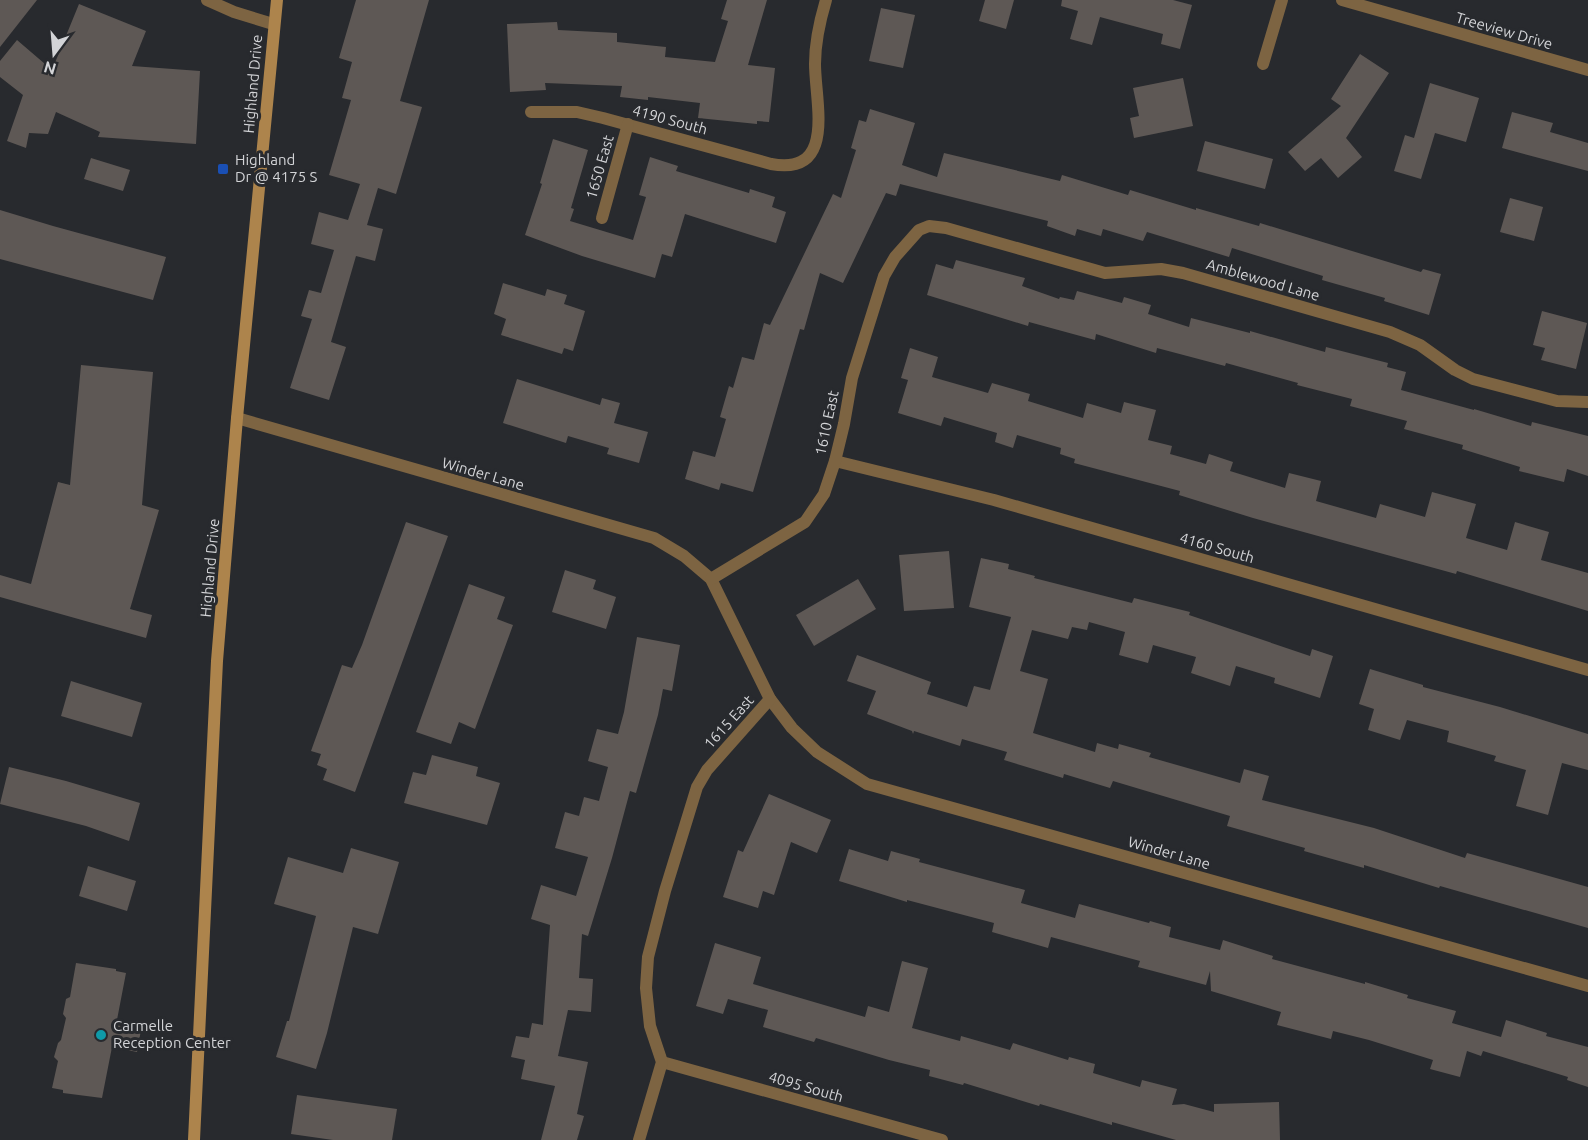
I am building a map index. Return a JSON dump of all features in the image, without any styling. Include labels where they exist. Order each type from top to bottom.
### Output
[{"type":"main road","name":"Highland Drive","points":[[194,1140],[218,661],[237,418],[277,0]]},
{"type":"street","points":[[207,0],[234,12],[273,24]]},
{"type":"street","name":"4190 South","points":[[531,112],[577,112],[771,164],[782,166],[800,162],[811,153],[816,141],[819,116],[815,65],[816,43],[826,0]]},
{"type":"street","points":[[1263,64],[1282,0]]},
{"type":"street","name":"Treeview Drive","points":[[1342,0],[1588,70]]},
{"type":"street","name":"1650 East","points":[[602,218],[628,124]]},
{"type":"street","name":"Amblewood Lane","points":[[919,230],[929,226],[946,228],[1105,273],[1161,269],[1183,273],[1390,332],[1420,345],[1455,370],[1473,379],[1557,401],[1588,402]]},
{"type":"street","name":"1610 East","points":[[711,579],[805,522],[824,494],[844,424],[852,378],[876,297],[895,257],[919,230]]},
{"type":"street","name":"Winder Lane","points":[[237,418],[654,538],[684,556],[711,579]]},
{"type":"street","name":"4160 South","points":[[835,461],[994,500],[1588,670]]},
{"type":"street","name":"1615 East","points":[[662,1062],[650,1026],[646,988],[648,957],[665,891],[697,787],[707,770],[770,699],[711,579]]},
{"type":"street","name":"Winder Lane","points":[[770,699],[792,728],[817,752],[867,784],[1588,986]]},
{"type":"street","points":[[639,1140],[662,1062]]},
{"type":"street","name":"4095 South","points":[[662,1062],[942,1140]]},
{"type":"building","points":[[0,0],[37,0],[0,47]]},
{"type":"building","points":[[356,0],[429,0],[400,101],[422,107],[396,194],[378,188],[367,225],[383,229],[375,261],[356,256],[331,342],[346,347],[329,400],[290,388],[312,319],[301,316],[309,290],[321,293],[334,250],[311,244],[319,212],[348,220],[360,184],[329,175],[351,100],[342,98],[352,62],[339,58]]},
{"type":"building","points":[[727,0],[767,0],[748,65],[775,68],[769,122],[757,121],[757,124],[698,118],[700,103],[648,97],[648,100],[620,97],[622,86],[545,83],[546,90],[510,92],[507,24],[557,22],[558,30],[617,33],[617,42],[666,47],[665,57],[715,62],[728,21],[721,19]]},
{"type":"building","points":[[985,0],[1014,0],[1006,29],[979,21]]},
{"type":"building","points":[[1062,0],[1173,0],[1192,5],[1180,49],[1161,44],[1163,34],[1100,17],[1092,45],[1070,39],[1078,11],[1061,6]]},
{"type":"building","points":[[79,4],[146,31],[132,66],[200,71],[196,144],[98,137],[100,132],[56,112],[48,134],[29,133],[26,148],[7,141],[23,95],[0,77],[0,61],[17,40],[52,70]]},
{"type":"building","points":[[881,8],[915,15],[903,68],[869,61]]},
{"type":"building","points":[[1360,54],[1389,73],[1346,138],[1362,157],[1338,178],[1321,158],[1305,171],[1288,152],[1341,106],[1331,99]]},
{"type":"building","points":[[1183,78],[1193,126],[1134,138],[1130,118],[1139,116],[1133,88]]},
{"type":"building","points":[[1430,83],[1479,98],[1466,142],[1435,133],[1421,179],[1394,171],[1405,135],[1414,138]]},
{"type":"building","points":[[870,109],[915,123],[902,165],[937,177],[944,153],[1060,181],[1062,175],[1128,195],[1130,190],[1259,226],[1260,223],[1421,272],[1423,269],[1441,274],[1429,315],[1384,301],[1385,298],[1322,280],[1323,276],[1232,248],[1229,257],[1147,232],[1143,241],[1103,229],[1101,236],[1077,229],[1075,236],[1047,226],[1048,221],[900,184],[896,196],[886,193],[843,283],[820,273],[804,330],[800,329],[753,492],[721,483],[719,490],[685,479],[693,451],[715,457],[726,419],[720,417],[729,386],[733,388],[742,357],[754,360],[764,323],[770,325],[833,194],[841,198],[856,150],[851,148],[859,120],[866,122]]},
{"type":"building","points":[[1512,112],[1553,123],[1550,132],[1588,143],[1588,171],[1502,148]]},
{"type":"building","points":[[553,139],[588,150],[571,208],[574,209],[570,221],[633,240],[646,197],[639,195],[650,157],[678,166],[676,171],[749,193],[750,189],[775,197],[772,207],[786,212],[776,243],[685,214],[672,257],[662,254],[655,278],[582,256],[525,235],[542,184],[540,183]]},
{"type":"building","points":[[1205,141],[1273,159],[1265,189],[1197,171]]},
{"type":"building","points":[[91,158],[130,170],[123,191],[84,179]]},
{"type":"building","points":[[1510,198],[1543,207],[1534,241],[1500,232]]},
{"type":"building","points":[[0,210],[166,257],[153,300],[0,259]]},
{"type":"building","points":[[956,260],[1025,278],[1022,286],[1059,299],[1060,297],[1074,300],[1077,291],[1122,303],[1124,297],[1151,305],[1148,314],[1189,327],[1191,318],[1250,333],[1250,331],[1325,352],[1326,347],[1388,363],[1387,367],[1406,372],[1401,390],[1531,426],[1532,422],[1588,436],[1588,476],[1567,469],[1564,482],[1519,471],[1520,467],[1462,449],[1463,445],[1404,429],[1407,421],[1350,406],[1352,399],[1226,363],[1225,366],[1157,348],[1156,353],[1096,334],[1095,340],[1029,322],[1028,326],[927,295],[936,264],[953,269]]},
{"type":"building","points":[[503,283],[545,296],[547,289],[567,295],[564,304],[585,311],[573,351],[564,348],[562,354],[501,335],[506,319],[494,314]]},
{"type":"building","points":[[1542,311],[1587,323],[1576,369],[1541,360],[1545,348],[1533,345]]},
{"type":"building","points":[[910,348],[938,357],[932,377],[988,393],[992,383],[1030,394],[1028,401],[1083,418],[1087,403],[1121,413],[1124,402],[1156,410],[1148,440],[1172,446],[1170,454],[1206,464],[1209,454],[1233,462],[1230,471],[1285,488],[1289,473],[1321,481],[1316,501],[1376,518],[1380,504],[1425,517],[1432,492],[1476,504],[1466,538],[1507,550],[1515,522],[1549,532],[1541,560],[1588,573],[1588,611],[1457,571],[1456,574],[1253,518],[1179,495],[1180,491],[1074,463],[1075,459],[1060,454],[1061,448],[1017,435],[1013,448],[995,442],[997,433],[944,417],[941,426],[898,413],[908,380],[901,378]]},
{"type":"building","points":[[81,365],[153,372],[142,505],[159,510],[130,609],[152,615],[146,638],[0,597],[0,575],[31,584],[58,482],[70,485]]},
{"type":"building","points":[[517,379],[600,405],[602,398],[620,403],[614,423],[648,432],[639,463],[607,454],[609,448],[568,436],[566,443],[503,423]]},
{"type":"building","points":[[406,522],[448,536],[355,792],[323,780],[327,769],[317,765],[321,754],[311,751],[342,665],[352,668],[362,645]]},
{"type":"building","points":[[949,551],[954,608],[904,611],[899,555]]},
{"type":"building","points":[[981,558],[1009,564],[1008,569],[1035,576],[1034,578],[1132,603],[1134,598],[1190,612],[1189,615],[1310,656],[1312,649],[1333,656],[1320,698],[1274,683],[1275,678],[1236,666],[1230,686],[1191,673],[1196,657],[1153,645],[1148,663],[1119,655],[1125,632],[1089,622],[1087,630],[1072,627],[1068,639],[1032,630],[1020,671],[1048,679],[1033,733],[1095,752],[1097,743],[1118,749],[1119,744],[1151,753],[1149,757],[1240,783],[1244,769],[1269,776],[1262,800],[1374,828],[1465,858],[1467,853],[1588,887],[1588,928],[1440,886],[1439,888],[1364,865],[1364,868],[1304,851],[1305,848],[1227,826],[1230,816],[1113,781],[1110,788],[1064,774],[1063,778],[1004,760],[1007,752],[962,739],[960,746],[914,731],[913,734],[912,731],[867,714],[876,691],[847,681],[857,655],[931,682],[927,694],[967,707],[974,686],[990,690],[1011,617],[969,607]]},
{"type":"building","points":[[565,570],[596,580],[593,589],[616,597],[606,629],[552,612]]},
{"type":"building","points":[[858,579],[876,609],[814,646],[796,615]]},
{"type":"building","points":[[469,584],[505,597],[497,619],[513,625],[475,729],[459,722],[451,744],[416,732]]},
{"type":"building","points":[[637,637],[680,645],[672,691],[663,689],[636,793],[630,791],[588,936],[582,934],[579,978],[593,979],[591,1012],[568,1010],[558,1056],[588,1062],[577,1114],[584,1116],[577,1140],[541,1140],[555,1086],[521,1079],[525,1060],[511,1057],[516,1036],[529,1038],[532,1023],[543,1025],[550,925],[531,919],[541,885],[576,896],[588,857],[555,848],[565,812],[579,816],[584,797],[599,801],[608,767],[588,761],[597,729],[618,734]]},
{"type":"building","points":[[1370,669],[1423,685],[1423,687],[1500,707],[1588,734],[1588,770],[1562,763],[1548,815],[1516,806],[1526,770],[1494,761],[1496,756],[1447,742],[1449,731],[1407,720],[1400,740],[1368,730],[1374,709],[1359,704]]},
{"type":"building","points":[[71,681],[142,703],[132,737],[61,716]]},
{"type":"building","points":[[432,755],[478,767],[476,776],[500,783],[487,825],[404,803],[413,772],[426,775]]},
{"type":"building","points":[[9,767],[140,803],[129,841],[86,826],[0,804]]},
{"type":"building","points":[[769,794],[831,820],[817,853],[791,842],[774,895],[763,891],[758,908],[723,897],[738,850],[743,852]]},
{"type":"building","points":[[351,848],[399,862],[378,934],[353,927],[316,1069],[276,1057],[287,1021],[289,1021],[316,916],[274,904],[288,857],[343,873]]},
{"type":"building","points":[[849,849],[888,861],[891,851],[920,859],[919,862],[1025,890],[1021,903],[1075,918],[1079,904],[1171,927],[1169,937],[1220,950],[1223,940],[1273,956],[1272,959],[1365,984],[1365,982],[1408,995],[1407,998],[1456,1011],[1452,1023],[1501,1037],[1506,1020],[1547,1033],[1546,1036],[1588,1047],[1588,1087],[1567,1080],[1568,1077],[1483,1051],[1481,1056],[1467,1051],[1460,1077],[1430,1069],[1433,1060],[1369,1040],[1333,1031],[1331,1039],[1277,1025],[1281,1012],[1211,991],[1210,971],[1206,985],[1138,967],[1140,961],[1051,937],[1048,948],[992,932],[994,923],[907,900],[907,902],[839,881]]},
{"type":"building","points":[[88,866],[136,881],[127,911],[79,896]]},
{"type":"building","points":[[715,943],[761,957],[753,984],[865,1017],[868,1006],[889,1012],[902,961],[928,968],[912,1028],[960,1041],[961,1036],[1010,1050],[1013,1043],[1068,1060],[1069,1057],[1095,1064],[1093,1073],[1140,1087],[1142,1080],[1177,1089],[1172,1105],[1184,1104],[1214,1112],[1214,1104],[1279,1102],[1280,1140],[1176,1140],[1112,1122],[1112,1125],[1040,1104],[1039,1106],[964,1083],[963,1085],[929,1076],[930,1070],[816,1038],[814,1042],[763,1027],[768,1010],[728,999],[723,1014],[696,1006]]},
{"type":"building","name":"Carmelle Reception Center","points":[[76,963],[116,969],[116,971],[126,973],[116,1025],[141,1030],[137,1052],[112,1047],[102,1098],[63,1093],[63,1090],[52,1088],[58,1061],[54,1057],[61,1040],[66,1018],[63,1014],[66,999],[70,997]]},
{"type":"building","points":[[297,1095],[397,1109],[392,1140],[333,1140],[291,1134]]},
{"type":"place","name":"Highland Dr @ 4175 S","points":[[223,169]]},
{"type":"place","name":"Carmelle Reception Center","points":[[101,1035]]}]
